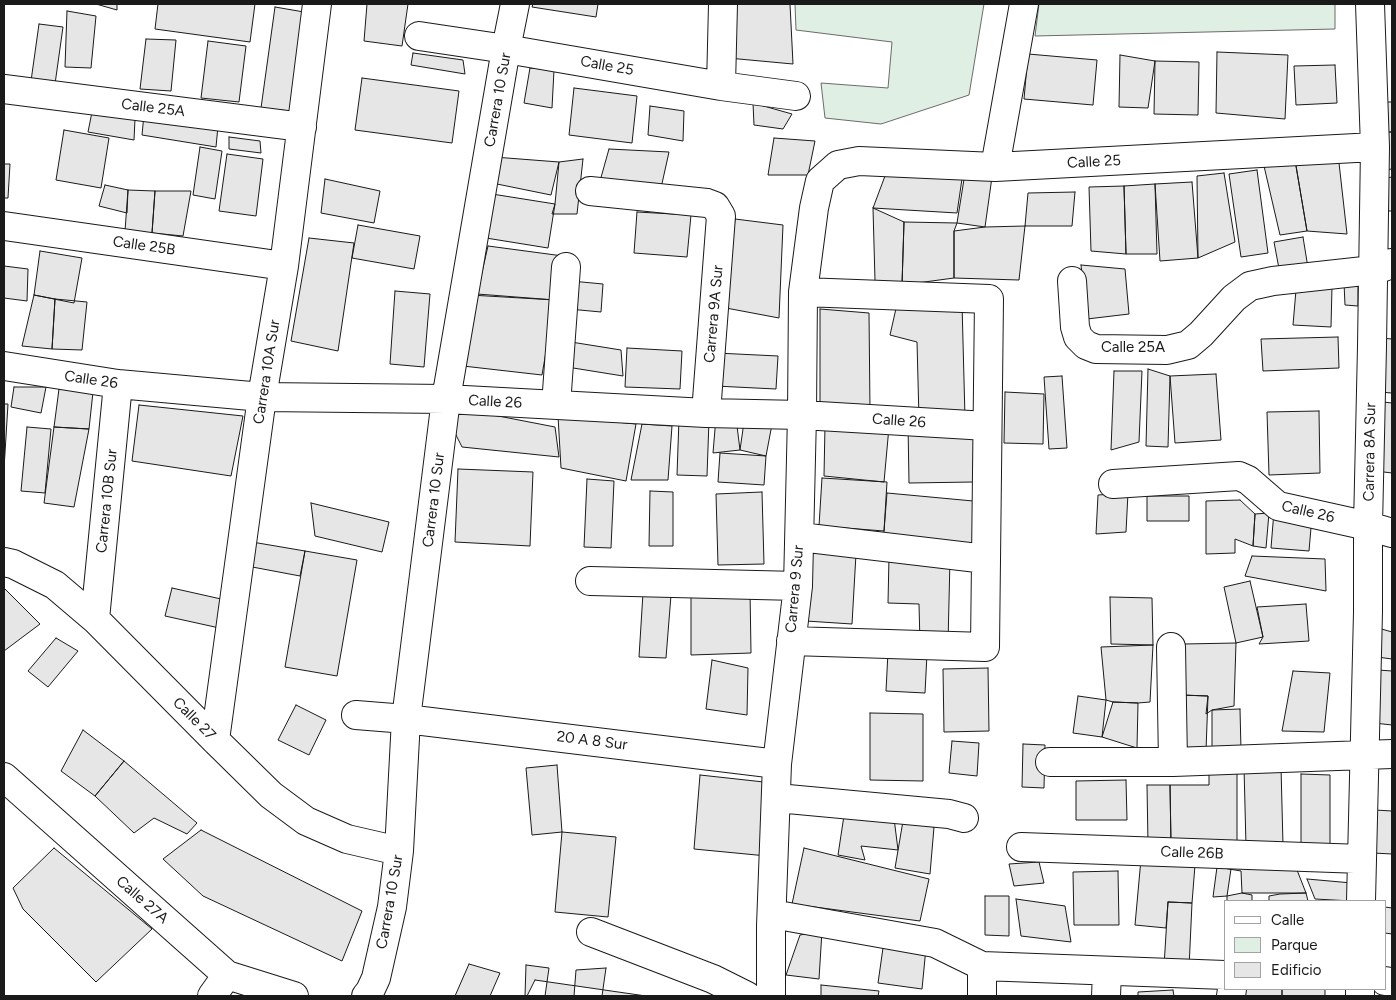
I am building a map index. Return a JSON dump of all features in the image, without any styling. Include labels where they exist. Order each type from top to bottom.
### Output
[{"type":"street","name":"Carrera 10A Sur","points":[[214,740],[262,397],[284,266],[316,4]]},
{"type":"street","name":"Carrera 10 Sur","points":[[366,996],[370,992],[376,978],[392,907],[399,851],[406,719],[446,399],[515,4]]},
{"type":"street","points":[[721,86],[723,4]]},
{"type":"street","points":[[995,168],[1024,4]]},
{"type":"street","name":"Carrera 8A Sur","points":[[1362,900],[1368,622],[1380,529],[1383,266],[1375,147],[1370,4]]},
{"type":"street","name":"Calle 25","points":[[419,36],[721,86],[796,96]]},
{"type":"street","name":"Calle 25A","points":[[4,89],[302,127]]},
{"type":"street","name":"Calle 25","points":[[820,181],[838,165],[859,161],[995,168],[1375,147]]},
{"type":"street","name":"Carrera 9 Sur","points":[[772,996],[772,914],[777,764],[798,586],[803,292],[814,208],[820,181]]},
{"type":"street","name":"Carrera 9A Sur","points":[[590,191],[707,203],[715,206],[722,216],[706,413]]},
{"type":"street","name":"Calle 25B","points":[[4,226],[284,266]]},
{"type":"street","name":"Calle 25A","points":[[1072,281],[1075,327],[1078,336],[1086,345],[1096,349],[1167,350],[1188,345],[1201,334],[1234,298],[1250,286],[1273,281],[1383,266]]},
{"type":"street","points":[[556,405],[566,267]]},
{"type":"street","points":[[791,641],[985,647],[989,299],[803,292]]},
{"type":"street","name":"Calle 26","points":[[4,366],[118,384],[262,397],[446,399],[706,413],[802,414],[987,426]]},
{"type":"street","name":"Carrera 10B Sur","points":[[95,618],[118,384]]},
{"type":"street","name":"Calle 26","points":[[1113,484],[1239,476],[1248,480],[1278,506],[1380,529]]},
{"type":"street","points":[[800,537],[986,559]]},
{"type":"street","name":"Calle 27","points":[[4,562],[13,564],[55,586],[95,618],[214,740],[271,795],[306,821],[347,838],[399,851]]},
{"type":"street","points":[[590,581],[798,586]]},
{"type":"street","points":[[1172,647],[1173,762]]},
{"type":"street","name":"20 A 8 Sur","points":[[356,715],[406,719],[777,764]]},
{"type":"street","points":[[1050,762],[1173,762],[1392,754]]},
{"type":"street","name":"Calle 27A","points":[[4,777],[219,986],[294,996]]},
{"type":"street","points":[[777,798],[948,814],[964,818]]},
{"type":"street","name":"Calle 26B","points":[[1021,847],[1362,859]]},
{"type":"street","points":[[772,914],[935,943],[982,966],[1107,984],[1224,976]]},
{"type":"street","points":[[590,932],[713,979],[747,996]]},
{"type":"street","points":[[982,966],[982,996]]},
{"type":"green space","points":[[795,4],[984,4],[969,95],[881,124],[825,118],[821,83],[888,88],[892,42],[796,30]]},
{"type":"green space","points":[[1039,4],[1335,4],[1335,29],[1035,36]]},
{"type":"building","points":[[96,4],[117,4],[117,10]]},
{"type":"building","points":[[158,4],[255,4],[250,42],[155,29]]},
{"type":"building","points":[[367,4],[408,4],[402,46],[364,41]]},
{"type":"building","points":[[533,4],[598,4],[596,17],[532,7]]},
{"type":"building","points":[[732,4],[790,4],[793,64],[728,58]]},
{"type":"building","points":[[275,7],[304,12],[290,111],[261,108]]},
{"type":"building","points":[[67,11],[96,16],[91,68],[65,67]]},
{"type":"building","points":[[39,24],[63,27],[55,84],[31,81]]},
{"type":"building","points":[[146,39],[176,40],[171,91],[140,89]]},
{"type":"building","points":[[208,41],[246,46],[239,102],[201,98]]},
{"type":"building","points":[[1217,52],[1288,55],[1285,119],[1216,113]]},
{"type":"building","points":[[413,53],[463,60],[465,74],[411,65]]},
{"type":"building","points":[[1028,54],[1097,60],[1093,105],[1024,99]]},
{"type":"building","points":[[1120,55],[1155,61],[1148,108],[1119,107]]},
{"type":"building","points":[[1155,61],[1199,62],[1198,115],[1154,114]]},
{"type":"building","points":[[1335,65],[1337,103],[1296,105],[1294,66]]},
{"type":"building","points":[[530,68],[554,70],[552,108],[524,103]]},
{"type":"building","points":[[362,78],[459,91],[452,143],[355,130]]},
{"type":"building","points":[[574,88],[637,96],[632,143],[569,135]]},
{"type":"building","points":[[1384,102],[1392,102],[1392,132],[1384,132]]},
{"type":"building","points":[[753,103],[792,114],[783,129],[754,125]]},
{"type":"building","points":[[650,106],[684,111],[683,141],[648,135]]},
{"type":"building","points":[[92,112],[135,119],[134,140],[88,132]]},
{"type":"building","points":[[144,114],[218,126],[216,147],[142,135]]},
{"type":"building","points":[[64,130],[109,138],[101,188],[56,180]]},
{"type":"building","points":[[1384,132],[1392,132],[1392,169],[1383,170]]},
{"type":"building","points":[[229,137],[260,141],[261,153],[229,149]]},
{"type":"building","points":[[774,138],[815,141],[808,175],[768,175]]},
{"type":"building","points":[[200,147],[222,151],[215,199],[193,195]]},
{"type":"building","points":[[609,149],[669,152],[661,188],[600,181]]},
{"type":"building","points":[[227,154],[263,159],[256,216],[219,211]]},
{"type":"building","points":[[1338,154],[1347,234],[1307,231],[1295,160]]},
{"type":"building","points":[[494,157],[559,162],[551,195],[492,183]]},
{"type":"building","points":[[583,159],[577,214],[552,214],[555,204],[559,162]]},
{"type":"building","points":[[1295,160],[1307,231],[1280,235],[1264,166]]},
{"type":"building","points":[[4,164],[10,164],[8,198],[4,198]]},
{"type":"building","points":[[888,168],[963,172],[957,213],[873,208]]},
{"type":"building","points":[[1257,170],[1268,253],[1241,257],[1229,174]]},
{"type":"building","points":[[965,173],[992,177],[985,227],[957,223]]},
{"type":"building","points":[[1224,173],[1235,242],[1198,258],[1197,176]]},
{"type":"building","points":[[1392,177],[1392,211],[1381,211],[1381,179]]},
{"type":"building","points":[[325,179],[380,191],[374,223],[321,213]]},
{"type":"building","points":[[1192,182],[1198,258],[1160,261],[1155,184]]},
{"type":"building","points":[[1155,184],[1157,254],[1126,254],[1124,186]]},
{"type":"building","points":[[105,185],[128,190],[127,213],[99,206]]},
{"type":"building","points":[[1124,186],[1126,254],[1091,251],[1089,187]]},
{"type":"building","points":[[128,190],[155,191],[152,233],[125,231]]},
{"type":"building","points":[[155,191],[191,191],[183,236],[152,233]]},
{"type":"building","points":[[1075,192],[1072,226],[1025,226],[1028,193]]},
{"type":"building","points":[[492,194],[555,204],[548,248],[486,238]]},
{"type":"building","points":[[873,208],[904,222],[902,285],[875,281]]},
{"type":"building","points":[[637,212],[691,215],[687,257],[634,253]]},
{"type":"building","points":[[735,219],[783,225],[779,318],[726,308]]},
{"type":"building","points":[[904,222],[957,223],[954,231],[954,278],[902,285]]},
{"type":"building","points":[[358,225],[420,236],[414,269],[352,258]]},
{"type":"building","points":[[1025,226],[1019,280],[954,278],[954,231],[985,227]]},
{"type":"building","points":[[1303,237],[1309,274],[1280,274],[1274,242]]},
{"type":"building","points":[[309,238],[354,243],[338,351],[291,341]]},
{"type":"building","points":[[488,246],[563,256],[555,300],[477,294]]},
{"type":"building","points":[[40,251],[82,258],[74,303],[34,295]]},
{"type":"building","points":[[1081,265],[1125,269],[1129,314],[1087,319]]},
{"type":"building","points":[[4,266],[28,269],[27,301],[4,298]]},
{"type":"building","points":[[571,281],[603,284],[601,312],[569,309]]},
{"type":"building","points":[[1344,283],[1358,283],[1358,306],[1345,305]]},
{"type":"building","points":[[1332,287],[1331,327],[1293,325],[1296,290]]},
{"type":"building","points":[[395,291],[430,294],[424,367],[390,364]]},
{"type":"building","points":[[34,295],[55,299],[52,349],[22,346]]},
{"type":"building","points":[[470,295],[555,300],[542,375],[463,366]]},
{"type":"building","points":[[55,299],[87,302],[82,350],[52,349]]},
{"type":"building","points":[[962,303],[965,418],[919,419],[917,342],[890,335],[897,304]]},
{"type":"building","points":[[820,309],[869,313],[870,410],[820,409]]},
{"type":"building","points":[[1338,337],[1339,368],[1263,371],[1261,339]]},
{"type":"building","points":[[1381,338],[1392,339],[1392,393],[1379,392]]},
{"type":"building","points":[[571,342],[621,350],[623,376],[567,367]]},
{"type":"building","points":[[627,348],[682,351],[680,389],[625,387]]},
{"type":"building","points":[[716,353],[778,356],[776,389],[715,386]]},
{"type":"building","points":[[1148,369],[1170,376],[1168,447],[1146,446]]},
{"type":"building","points":[[1114,371],[1142,371],[1139,442],[1111,450]]},
{"type":"building","points":[[1216,374],[1221,440],[1175,443],[1170,376]]},
{"type":"building","points":[[1062,376],[1067,448],[1049,449],[1044,377]]},
{"type":"building","points":[[14,387],[46,387],[41,413],[11,407]]},
{"type":"building","points":[[59,389],[93,392],[89,429],[54,427]]},
{"type":"building","points":[[1005,392],[1044,394],[1043,444],[1004,443]]},
{"type":"building","points":[[1383,402],[1392,403],[1392,473],[1376,471]]},
{"type":"building","points":[[4,404],[8,404],[4,469]]},
{"type":"building","points":[[139,405],[243,416],[231,476],[132,461]]},
{"type":"building","points":[[457,408],[555,427],[559,457],[462,447],[453,429]]},
{"type":"building","points":[[1319,411],[1320,473],[1269,475],[1267,412]]},
{"type":"building","points":[[745,415],[773,419],[766,456],[740,450]]},
{"type":"building","points":[[558,416],[636,424],[626,481],[561,468]]},
{"type":"building","points":[[716,417],[736,418],[740,450],[713,453]]},
{"type":"building","points":[[679,419],[709,420],[707,476],[677,475]]},
{"type":"building","points":[[642,424],[672,426],[668,480],[631,480]]},
{"type":"building","points":[[908,424],[974,428],[973,482],[909,483]]},
{"type":"building","points":[[825,425],[889,427],[884,482],[824,476]]},
{"type":"building","points":[[27,427],[51,429],[45,493],[21,491]]},
{"type":"building","points":[[54,427],[89,429],[74,507],[44,503]]},
{"type":"building","points":[[720,453],[766,456],[764,485],[718,482]]},
{"type":"building","points":[[458,469],[533,472],[530,546],[455,542]]},
{"type":"building","points":[[822,478],[887,482],[884,531],[819,526]]},
{"type":"building","points":[[587,479],[614,481],[611,548],[584,547]]},
{"type":"building","points":[[650,491],[673,492],[673,546],[649,546]]},
{"type":"building","points":[[762,492],[764,564],[718,565],[716,494]]},
{"type":"building","points":[[887,493],[984,502],[982,552],[883,544]]},
{"type":"building","points":[[1128,493],[1126,532],[1096,534],[1098,495]]},
{"type":"building","points":[[1147,496],[1189,496],[1189,521],[1147,521]]},
{"type":"building","points":[[1240,500],[1255,514],[1253,546],[1235,539],[1235,553],[1206,554],[1206,501]]},
{"type":"building","points":[[311,503],[389,522],[382,552],[315,536]]},
{"type":"building","points":[[1274,511],[1312,516],[1309,551],[1271,548]]},
{"type":"building","points":[[1269,513],[1266,548],[1253,546],[1255,514]]},
{"type":"building","points":[[252,542],[305,551],[300,576],[247,566]]},
{"type":"building","points":[[305,551],[357,560],[337,676],[285,667]]},
{"type":"building","points":[[810,551],[856,554],[852,624],[806,621]]},
{"type":"building","points":[[1252,556],[1325,559],[1326,591],[1245,576]]},
{"type":"building","points":[[889,557],[950,559],[948,643],[920,644],[919,604],[888,603]]},
{"type":"building","points":[[1250,581],[1263,637],[1236,643],[1224,587]]},
{"type":"building","points":[[4,588],[40,624],[4,651]]},
{"type":"building","points":[[172,588],[230,601],[224,629],[165,616]]},
{"type":"building","points":[[691,589],[750,590],[751,653],[691,655]]},
{"type":"building","points":[[643,593],[671,595],[666,658],[639,657]]},
{"type":"building","points":[[1110,597],[1152,598],[1153,645],[1111,644]]},
{"type":"building","points":[[1306,604],[1309,641],[1259,644],[1263,637],[1257,607]]},
{"type":"building","points":[[1378,628],[1392,632],[1392,659],[1377,657]]},
{"type":"building","points":[[56,638],[78,651],[48,687],[28,671]]},
{"type":"building","points":[[1236,643],[1234,706],[1212,710],[1206,714],[1208,696],[1181,695],[1184,644]]},
{"type":"building","points":[[1153,645],[1150,702],[1113,702],[1106,700],[1101,647]]},
{"type":"building","points":[[888,652],[927,654],[925,693],[886,691]]},
{"type":"building","points":[[712,660],[748,668],[747,715],[706,709]]},
{"type":"building","points":[[988,668],[989,731],[944,732],[943,669]]},
{"type":"building","points":[[1378,670],[1392,671],[1392,725],[1374,723]]},
{"type":"building","points":[[1293,671],[1330,673],[1324,732],[1282,731]]},
{"type":"building","points":[[1181,695],[1208,696],[1206,751],[1180,750]]},
{"type":"building","points":[[1078,696],[1106,700],[1102,737],[1073,733]]},
{"type":"building","points":[[1113,702],[1138,703],[1137,748],[1102,737]]},
{"type":"building","points":[[296,705],[326,720],[309,755],[278,740]]},
{"type":"building","points":[[1240,709],[1241,750],[1212,750],[1212,710]]},
{"type":"building","points":[[870,713],[923,714],[923,781],[870,780]]},
{"type":"building","points":[[83,730],[124,761],[95,796],[61,771]]},
{"type":"building","points":[[952,741],[979,743],[977,776],[949,773]]},
{"type":"building","points":[[1023,744],[1045,745],[1044,788],[1022,787]]},
{"type":"building","points":[[124,761],[197,823],[187,834],[154,818],[134,833],[95,796]]},
{"type":"building","points":[[557,765],[562,832],[532,835],[526,768]]},
{"type":"building","points":[[1237,766],[1237,842],[1171,844],[1170,785],[1209,785],[1209,767]]},
{"type":"building","points":[[1244,767],[1281,767],[1283,845],[1246,846]]},
{"type":"building","points":[[1301,774],[1330,775],[1330,845],[1301,845]]},
{"type":"building","points":[[700,775],[773,783],[767,856],[694,849]]},
{"type":"building","points":[[1126,780],[1127,820],[1076,820],[1076,781]]},
{"type":"building","points":[[1147,785],[1170,785],[1171,844],[1148,844]]},
{"type":"building","points":[[845,809],[894,818],[898,850],[861,846],[865,860],[838,855]]},
{"type":"building","points":[[1375,810],[1392,811],[1392,854],[1373,853]]},
{"type":"building","points":[[903,821],[934,827],[930,874],[895,868]]},
{"type":"building","points":[[201,830],[362,911],[342,961],[203,896],[163,859]]},
{"type":"building","points":[[562,832],[616,837],[608,917],[555,912]]},
{"type":"building","points":[[54,848],[152,929],[96,982],[23,909],[13,888]]},
{"type":"building","points":[[804,848],[929,879],[920,921],[792,904]]},
{"type":"building","points":[[1141,859],[1195,865],[1192,903],[1168,902],[1166,928],[1135,925]]},
{"type":"building","points":[[1039,862],[1044,883],[1014,886],[1009,864]]},
{"type":"building","points":[[1217,867],[1297,870],[1306,893],[1242,893],[1241,871]]},
{"type":"building","points":[[1217,867],[1231,869],[1227,896],[1213,897]]},
{"type":"building","points":[[1118,871],[1119,925],[1074,925],[1073,872]]},
{"type":"building","points":[[1307,879],[1352,883],[1352,900],[1315,899]]},
{"type":"building","points":[[1242,893],[1252,895],[1252,900],[1227,900],[1227,896]]},
{"type":"building","points":[[1306,893],[1308,900],[1269,900],[1269,896]]},
{"type":"building","points":[[985,896],[1009,896],[1009,936],[985,935]]},
{"type":"building","points":[[1016,899],[1065,906],[1071,942],[1021,936]]},
{"type":"building","points":[[1168,902],[1192,903],[1189,968],[1164,966]]},
{"type":"building","points":[[1386,907],[1392,908],[1392,934],[1386,933]]},
{"type":"building","points":[[822,931],[819,979],[786,975],[800,935]]},
{"type":"building","points":[[884,941],[926,948],[922,989],[878,983]]},
{"type":"building","points":[[469,964],[500,973],[490,996],[455,996]]},
{"type":"building","points":[[526,965],[549,968],[545,996],[525,996]]},
{"type":"building","points":[[606,968],[602,996],[574,996],[576,970]]},
{"type":"building","points":[[535,980],[646,996],[527,996]]},
{"type":"building","points":[[821,985],[879,991],[878,996],[821,996]]},
{"type":"building","points":[[1173,990],[1174,996],[1138,996],[1138,992]]},
{"type":"building","points":[[1236,990],[1282,990],[1282,996],[1236,996]]},
{"type":"building","points":[[1282,990],[1325,990],[1325,996],[1282,996]]}]
